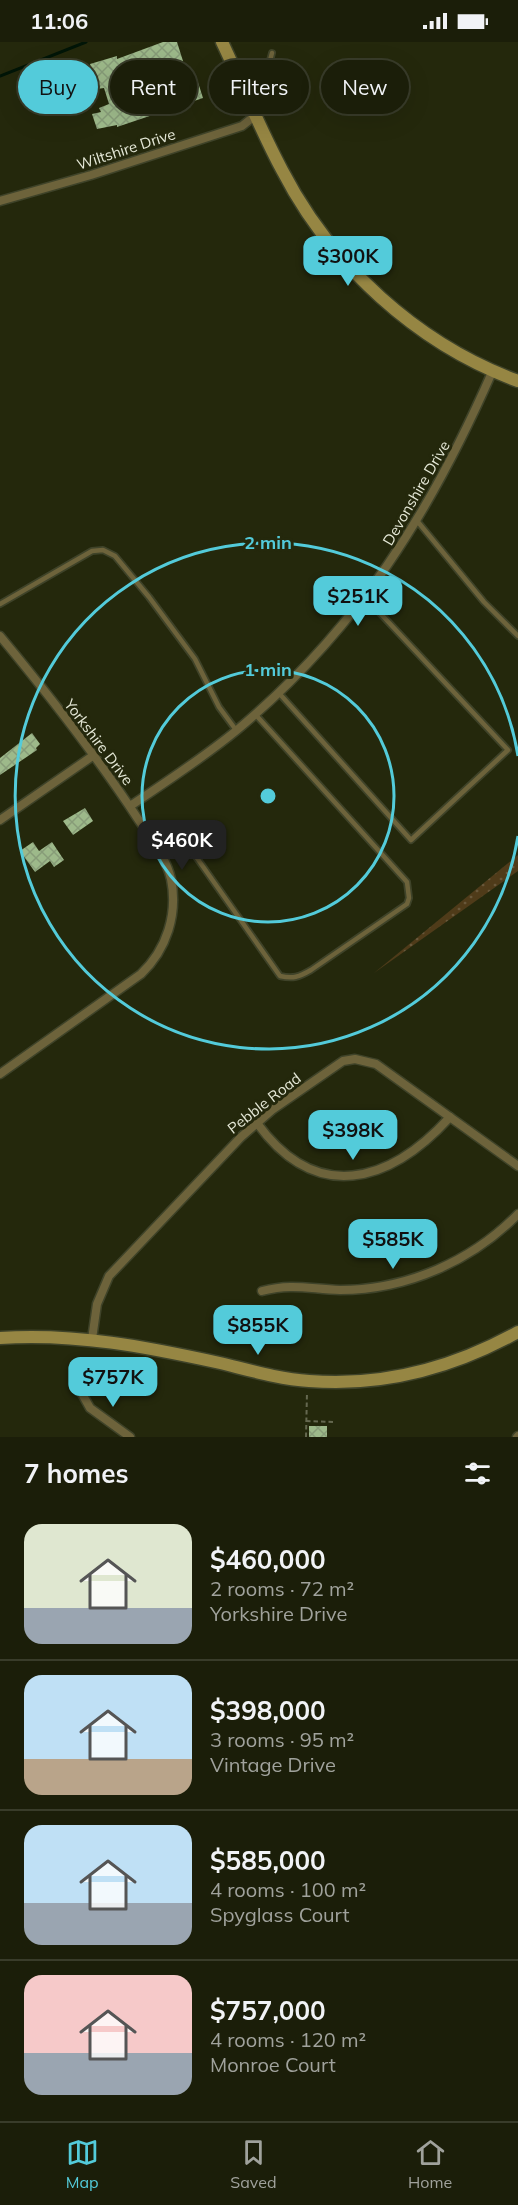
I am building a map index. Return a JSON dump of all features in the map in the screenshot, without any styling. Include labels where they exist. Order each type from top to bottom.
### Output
[{"type":"street","points":[[222,42],[231,60]]},
{"type":"street","points":[[257,114],[293,190],[343,260],[382,300],[435,338],[518,381]]},
{"type":"street","name":"Wiltshire Drive","points":[[0,201],[69,182],[242,126],[257,114]]},
{"type":"street","name":"Devonshire Drive","points":[[130,806],[236,730],[278,692],[334,635],[365,597],[418,522],[450,464],[493,370]]},
{"type":"street","name":"Yorkshire Drive","points":[[0,636],[94,755],[157,847],[170,876],[174,909],[166,939],[150,966],[0,1074]]},
{"type":"street","points":[[0,820],[94,755]]},
{"type":"street","name":"Pebble Road","points":[[92,1339],[97,1304],[110,1276],[257,1123],[343,1061],[355,1059],[376,1064],[518,1166]]},
{"type":"street","points":[[257,1123],[285,1155],[298,1165],[321,1174],[335,1175],[369,1172],[402,1159],[425,1144],[450,1117]]},
{"type":"street","points":[[262,1291],[286,1285],[361,1289],[407,1281],[447,1266],[467,1254],[487,1241],[518,1214]]},
{"type":"street","points":[[0,1338],[92,1339],[308,1381],[358,1382],[416,1374],[471,1356],[518,1332]]},
{"type":"street","points":[[80,1390],[90,1407],[130,1437]]},
{"type":"lane","points":[[270,60],[272,53]]},
{"type":"lane","points":[[418,522],[484,602],[518,636]]},
{"type":"lane","points":[[0,604],[92,551],[102,550],[115,556],[195,659],[219,707],[236,730]]},
{"type":"lane","points":[[278,692],[411,840],[508,750],[365,597]]},
{"type":"lane","points":[[157,847],[173,843],[192,851],[280,976],[287,978],[295,979],[311,970],[407,904],[410,898],[406,882],[255,714]]},
{"type":"path","points":[[306,1437],[308,1381]]},
{"type":"path","points":[[306,1421],[333,1422]]},
{"type":"shaded area","points":[[518,855],[518,871],[374,973]]},
{"type":"building","points":[[163,42],[177,42],[183,60],[110,60],[110,114],[156,114],[117,127],[117,125],[97,129],[92,114],[98,114],[101,112],[99,108],[109,104],[104,88],[98,89],[98,62],[117,56],[117,59]]},
{"type":"building","points":[[197,79],[203,98],[197,100]]},
{"type":"building","points":[[32,733],[40,744],[37,750],[0,775],[0,758]]},
{"type":"building","points":[[85,808],[93,821],[73,835],[63,821]]},
{"type":"building","points":[[33,842],[39,851],[52,842],[64,860],[54,867],[50,861],[35,872],[20,851]]},
{"type":"building","points":[[309,1426],[327,1426],[327,1437],[309,1437]]},
{"type":"waterway","points":[[0,76],[86,42]]}]
